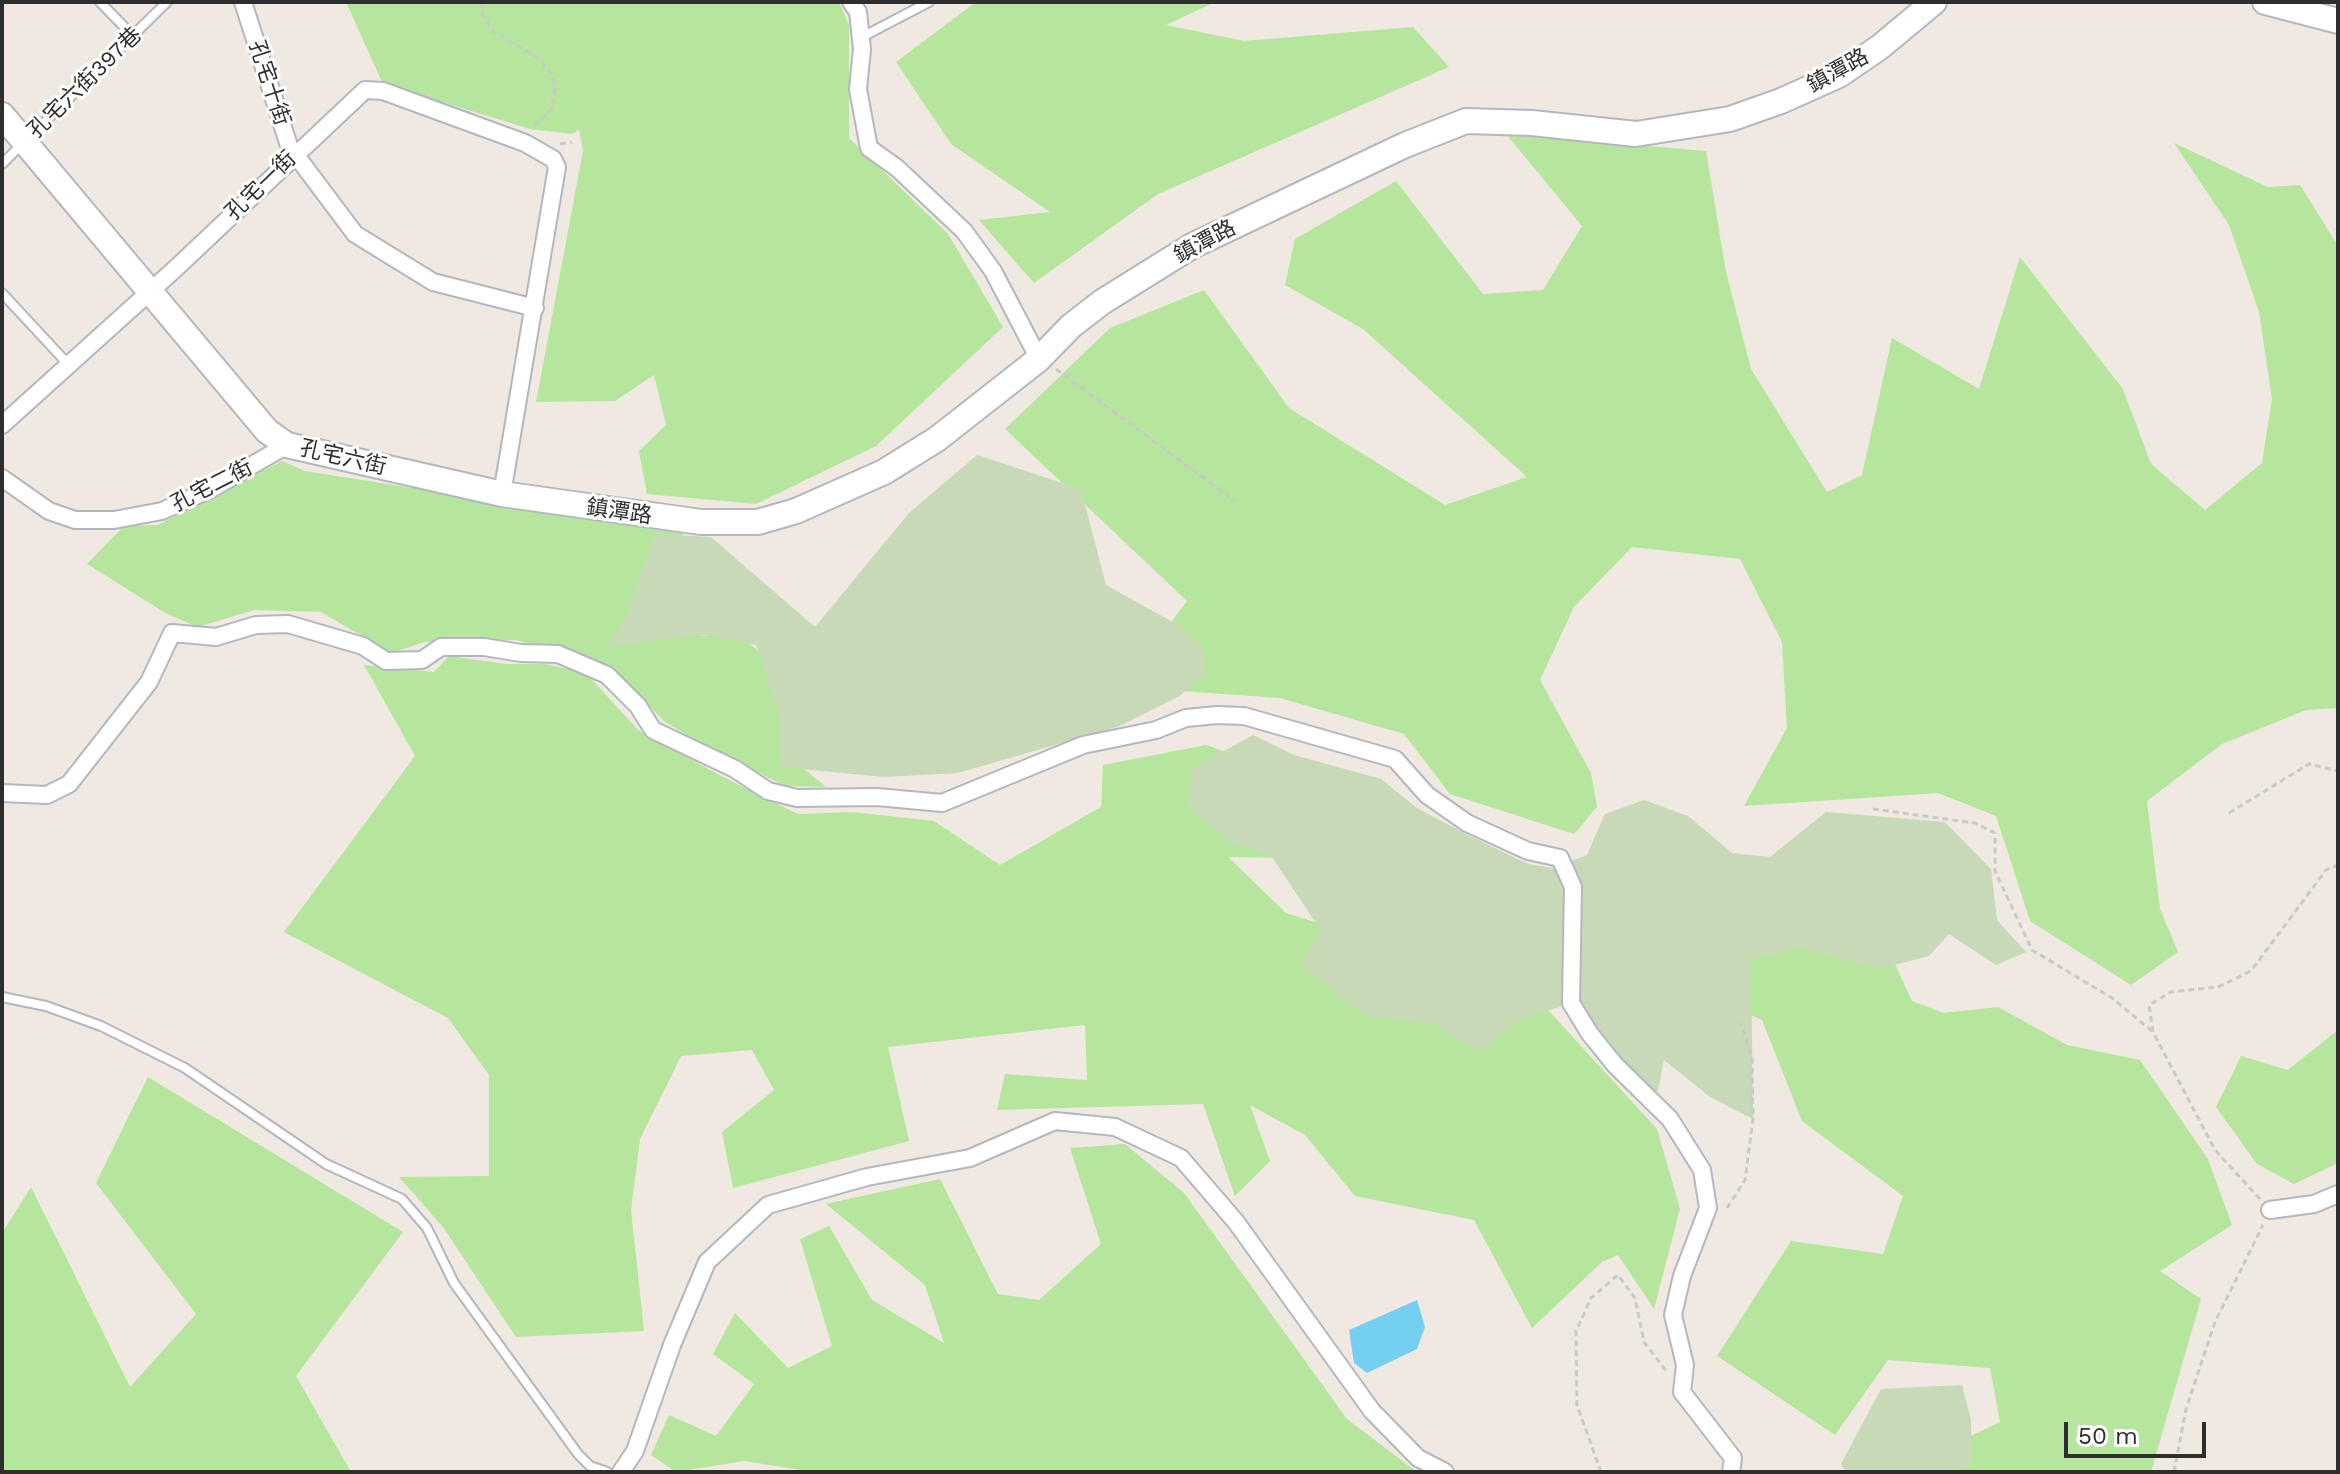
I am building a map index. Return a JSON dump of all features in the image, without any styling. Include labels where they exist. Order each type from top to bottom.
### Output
[{"type":"street","name":"孔宅十街","points":[[243,2],[295,154],[355,234],[389,258],[433,282],[535,308]]},
{"type":"street","points":[[851,2],[858,12],[861,37],[858,89],[869,148],[897,168],[964,231],[993,271],[1039,359]]},
{"type":"street","name":"鎮潭路","points":[[502,494],[701,522],[758,522],[796,511],[884,472],[937,439],[1039,359],[1071,326],[1102,302],[1192,246],[1405,145],[1466,121],[1532,123],[1636,134],[1730,119],[1839,75],[1880,47],[1934,2]]},
{"type":"street","points":[[2265,2],[2338,21]]},
{"type":"street","name":"孔宅一街","points":[[2,425],[365,90],[383,91],[525,143],[553,159],[557,167],[535,308]]},
{"type":"street","name":"孔宅六街","points":[[2,115],[267,431],[287,445],[502,494]]},
{"type":"street","points":[[502,494],[535,308]]},
{"type":"street","name":"孔宅二街","points":[[2,478],[49,511],[75,520],[114,520],[162,511],[211,489],[287,445]]},
{"type":"street","points":[[2,793],[47,795],[69,784],[149,682],[172,633],[216,637],[256,625],[288,624],[363,646],[386,661],[422,660],[441,647],[484,647],[521,653],[558,654],[607,675],[638,706],[653,730],[735,769],[768,791],[797,798],[877,797],[942,803],[1083,745],[1156,730],[1186,718],[1217,715],[1244,716],[1395,759],[1427,795],[1467,823],[1528,851],[1560,858],[1573,887],[1571,1003],[1615,1065],[1670,1119],[1702,1170],[1708,1208],[1682,1276],[1673,1315],[1685,1365],[1682,1392],[1733,1458],[1731,1472]]},
{"type":"street","points":[[621,1472],[635,1451],[672,1345],[707,1262],[768,1205],[867,1177],[970,1158],[1055,1121],[1115,1127],[1181,1158],[1236,1222],[1372,1411],[1418,1458],[1445,1472]]},
{"type":"street","points":[[2270,1210],[2314,1204],[2338,1194]]},
{"type":"lane","points":[[100,2],[133,36]]},
{"type":"lane","name":"孔宅六街397巷","points":[[2,164],[167,2]]},
{"type":"lane","points":[[861,37],[929,2]]},
{"type":"lane","points":[[2,293],[67,363]]},
{"type":"lane","points":[[2,997],[46,1006],[101,1026],[185,1068],[326,1164],[402,1199],[427,1228],[454,1283],[578,1454],[590,1466],[607,1472]]},
{"type":"path","points":[[481,2],[484,18],[495,33],[537,57],[551,73],[555,86],[552,109],[534,126]]},
{"type":"path","points":[[1039,359],[1079,382],[1235,501]]},
{"type":"path","points":[[2229,813],[2309,764],[2338,771]]},
{"type":"path","points":[[1873,809],[1975,823],[1995,833],[1995,871],[2032,950],[2112,998],[2153,1032]]},
{"type":"path","points":[[2174,1472],[2186,1409],[2215,1322],[2270,1210],[2215,1150],[2153,1032],[2149,1005],[2171,992],[2218,987],[2251,971],[2326,870],[2338,865]]},
{"type":"path","points":[[1721,1217],[1745,1180],[1753,1119],[1752,1059],[1741,1023]]},
{"type":"path","points":[[1601,1472],[1577,1405],[1576,1331],[1591,1298],[1618,1275],[1635,1298],[1644,1342],[1682,1392]]},
{"type":"green space","points":[[346,2],[839,2],[849,25],[849,138],[948,234],[1003,327],[876,446],[756,504],[647,494],[639,451],[666,425],[654,375],[615,401],[536,402],[583,151],[579,129],[573,134],[530,129],[383,84]]},
{"type":"green space","points":[[976,2],[1215,2],[1166,25],[1244,41],[1413,27],[1449,67],[1158,194],[1034,283],[979,220],[1050,212],[951,144],[896,62]]},
{"type":"green space","points":[[1506,134],[1706,151],[1726,272],[1751,369],[1827,492],[1862,475],[1892,338],[1979,389],[2020,257],[2123,389],[2151,464],[2205,510],[2262,463],[2272,399],[2259,312],[2229,225],[2174,143],[2268,187],[2300,185],[2338,246],[2338,708],[2306,710],[2222,744],[2147,801],[2160,909],[2178,952],[2131,985],[2030,921],[1996,816],[1938,793],[1744,806],[1787,728],[1782,642],[1740,559],[1632,547],[1574,607],[1540,680],[1591,773],[1597,807],[1574,834],[1450,794],[1404,734],[1280,698],[1123,687],[1187,601],[1005,429],[1110,328],[1204,290],[1289,408],[1445,505],[1527,477],[1363,329],[1285,285],[1295,239],[1396,181],[1483,294],[1543,290],[1582,226]]},
{"type":"green space","points":[[977,455],[1081,489],[1106,585],[1180,626],[1203,651],[1206,672],[1180,696],[1120,726],[958,773],[883,777],[781,767],[779,715],[756,645],[704,635],[608,647],[628,612],[655,534],[711,537],[815,627],[909,513]]},
{"type":"green space","points":[[282,461],[305,471],[684,531],[666,587],[631,631],[743,638],[776,666],[790,757],[826,787],[785,786],[699,743],[664,721],[610,665],[516,640],[425,642],[391,653],[321,612],[254,610],[198,627],[167,614],[87,564],[124,526],[158,525]]},
{"type":"green space","points":[[449,656],[506,664],[545,664],[586,673],[638,730],[798,814],[852,812],[934,821],[1000,865],[1101,807],[1103,765],[1206,745],[1359,799],[1350,859],[1228,857],[1286,913],[1528,988],[1657,1129],[1680,1209],[1654,1309],[1618,1255],[1602,1262],[1532,1328],[1474,1220],[1355,1196],[1305,1135],[1250,1105],[1270,1161],[1235,1196],[1203,1104],[997,1110],[1005,1074],[1087,1080],[1085,1025],[888,1047],[909,1141],[733,1188],[722,1132],[774,1090],[752,1050],[681,1056],[640,1139],[631,1210],[644,1331],[516,1337],[443,1227],[399,1177],[489,1176],[489,1075],[448,1018],[284,932],[415,756],[364,665],[434,672]]},
{"type":"green space","points":[[1253,735],[1294,755],[1381,779],[1417,808],[1462,832],[1528,864],[1553,868],[1587,855],[1605,814],[1644,800],[1688,816],[1732,853],[1770,857],[1826,812],[1945,822],[1991,869],[1997,920],[2026,952],[1996,965],[1949,934],[1929,956],[1879,969],[1795,947],[1779,954],[1751,959],[1753,1119],[1710,1097],[1664,1060],[1658,1091],[1630,1097],[1636,1084],[1571,1003],[1519,1020],[1479,1052],[1433,1024],[1367,1016],[1300,965],[1321,931],[1270,854],[1233,844],[1189,807],[1191,769]]},
{"type":"green space","points":[[1859,887],[1912,1001],[1943,1013],[1998,1007],[2067,1045],[2140,1060],[2208,1159],[2232,1225],[2160,1271],[2201,1299],[2151,1472],[1896,1472],[2000,1422],[1990,1368],[1888,1360],[1835,1435],[1717,1356],[1791,1241],[1883,1254],[1903,1196],[1802,1121],[1762,1020],[1619,957]]},
{"type":"green space","points":[[2338,1030],[2338,1163],[2294,1184],[2257,1164],[2216,1107],[2241,1056],[2288,1070]]},
{"type":"green space","points":[[148,1077],[403,1232],[296,1376],[351,1472],[2,1472],[2,1233],[31,1187],[130,1387],[196,1314],[96,1183]]},
{"type":"green space","points":[[1125,1144],[1184,1193],[1347,1419],[1417,1472],[814,1472],[744,1461],[676,1472],[651,1455],[669,1415],[716,1436],[754,1384],[713,1354],[735,1313],[788,1368],[832,1346],[800,1239],[829,1226],[872,1300],[944,1343],[925,1285],[826,1204],[940,1179],[998,1294],[1039,1300],[1101,1244],[1070,1148]]},
{"type":"green space","points":[[1962,1385],[1971,1420],[1971,1464],[1958,1472],[1846,1472],[1841,1464],[1881,1389]]},
{"type":"water","points":[[1417,1300],[1425,1327],[1417,1349],[1367,1373],[1354,1363],[1349,1330]]}]
